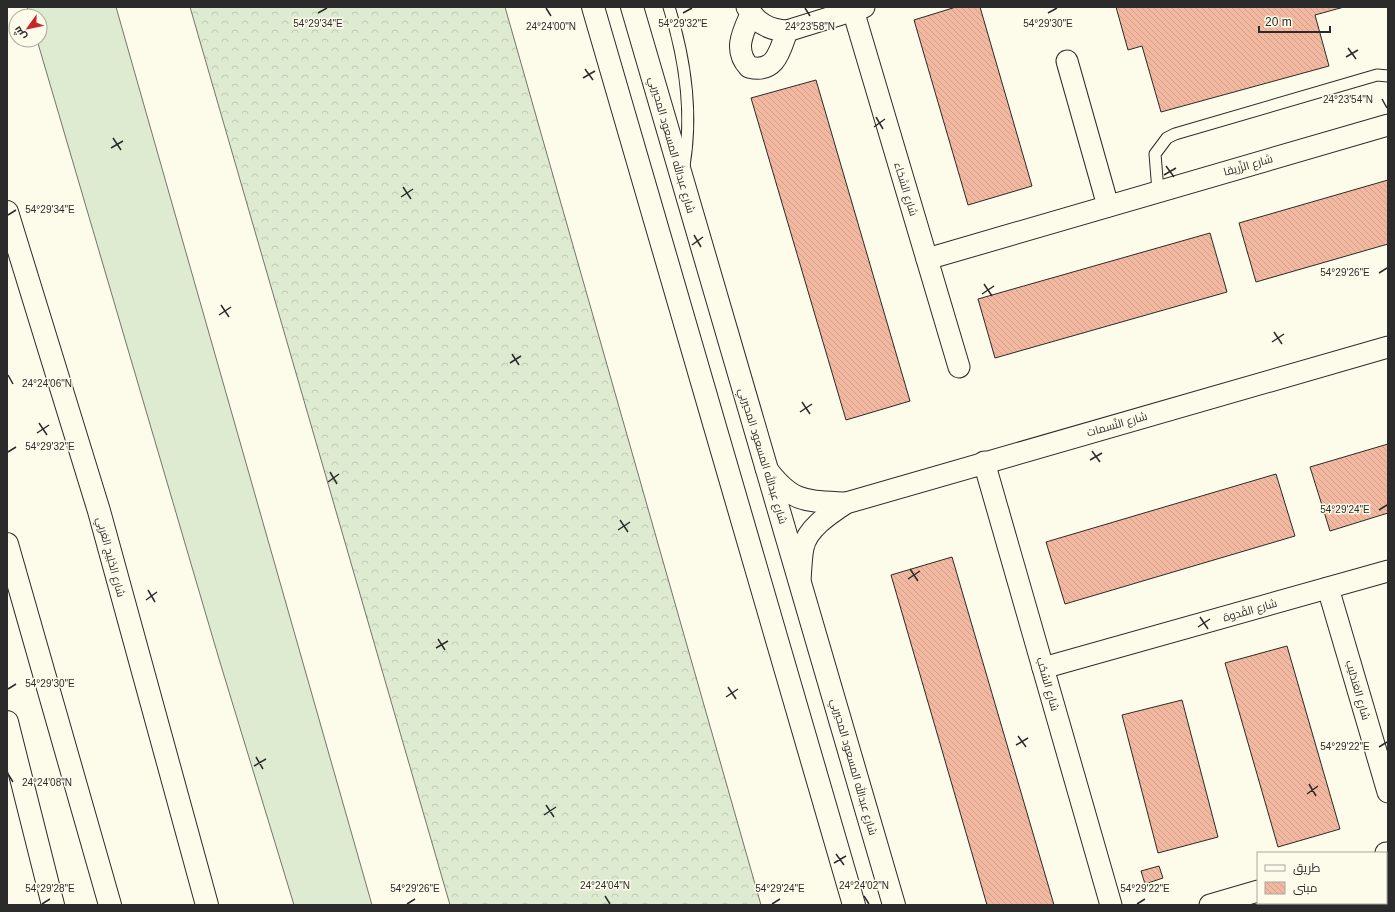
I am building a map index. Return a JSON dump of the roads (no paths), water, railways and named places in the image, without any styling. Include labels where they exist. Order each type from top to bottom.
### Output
[{"type":"main road","points":[[593,7],[854,905]]},
{"type":"main road","name":"شارع عبدالله المسعود المحيربي","points":[[632,7],[894,905]]},
{"type":"main road","name":"شارع الخَلِيج العَربِي","points":[[7,212],[99,511],[207,905]]},
{"type":"main road","points":[[7,544],[110,905]]},
{"type":"main road","points":[[7,722],[53,905]]},
{"type":"street","points":[[787,31],[774,62],[763,68],[749,67],[744,62],[739,47],[749,10],[767,26],[776,30],[787,31],[858,9]]},
{"type":"street","name":"شارع السَّخاء","points":[[858,9],[927,259],[959,367]]},
{"type":"street","points":[[1067,61],[1108,206]]},
{"type":"street","name":"شارع الزِّريقا","points":[[927,259],[1388,125]]},
{"type":"street","name":"شارع النَّسمات","points":[[800,580],[803,547],[809,536],[833,512],[846,503],[984,462],[1388,347]]},
{"type":"street","name":"شارع السُحُب","points":[[984,462],[1111,905]]},
{"type":"street","name":"شارع النَّسمات","points":[[765,467],[779,485],[790,494],[809,501],[846,503]]},
{"type":"street","name":"شارع القُدوة","points":[[1043,668],[1388,571]]},
{"type":"street","name":"شارع العَندَليب","points":[[1328,588],[1388,792]]},
{"type":"street","points":[[1210,905],[1257,891]]},
{"type":"lane","points":[[669,7],[680,48],[687,93],[687,136],[682,178]]},
{"type":"lane","points":[[1158,191],[1155,154],[1167,138],[1175,134],[1377,75],[1388,76]]}]
